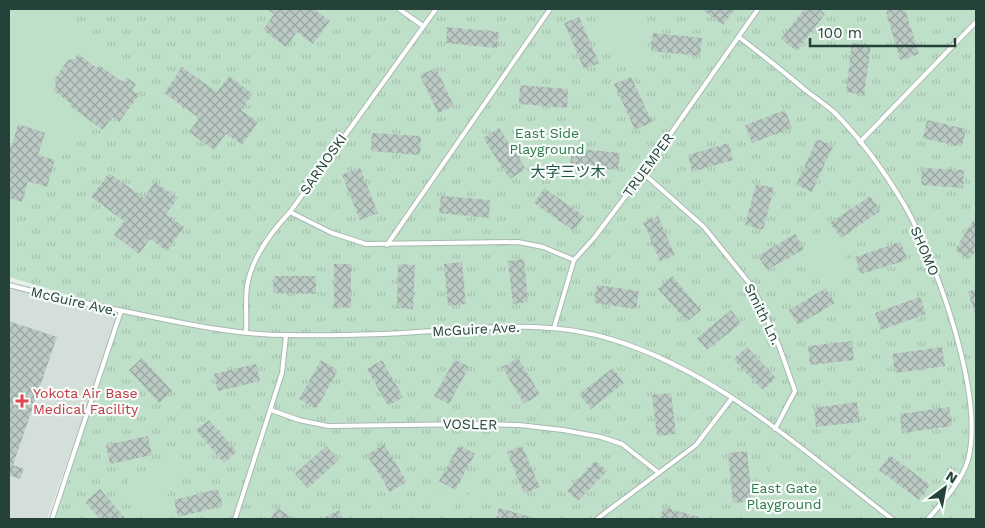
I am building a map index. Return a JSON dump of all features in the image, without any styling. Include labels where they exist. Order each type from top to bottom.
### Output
[{"type":"lane","points":[[399,9],[423,26]]},
{"type":"lane","name":"SARNOSKI","points":[[246,333],[247,286],[258,254],[273,230],[290,212],[436,9]]},
{"type":"lane","points":[[387,245],[550,9]]},
{"type":"lane","name":"TRUEMPER","points":[[554,328],[574,260],[594,238],[643,173],[758,9]]},
{"type":"lane","points":[[860,142],[976,22]]},
{"type":"lane","name":"SHOMO","points":[[739,37],[834,112],[860,142],[904,206],[922,240],[949,308],[968,376],[972,423],[968,460],[958,482],[928,519]]},
{"type":"lane","name":"Smith Ln.","points":[[643,173],[704,227],[754,289],[779,346],[795,392],[775,429]]},
{"type":"lane","points":[[290,212],[332,233],[366,244],[518,242],[542,247],[574,260]]},
{"type":"lane","name":"McGuire Ave.","points":[[9,285],[121,311],[197,326],[246,333],[286,336],[383,334],[505,325],[554,328],[611,339],[673,364],[732,398],[892,519]]},
{"type":"lane","points":[[52,519],[121,311]]},
{"type":"lane","points":[[235,519],[282,373],[286,336]]},
{"type":"lane","points":[[597,519],[696,445],[732,398]]},
{"type":"lane","name":"VOSLER","points":[[271,410],[299,420],[328,426],[465,424],[519,425],[563,430],[601,437],[622,444],[659,473]]},
{"type":"shaded area","points":[[9,287],[121,311],[47,519],[9,519]]},
{"type":"green space","points":[[9,9],[976,9],[976,519],[52,519],[121,311],[9,277]]},
{"type":"green space","points":[[9,9],[58,9],[134,70],[125,82],[99,65],[89,62],[78,55],[68,60],[54,80],[56,86],[53,90],[92,123],[69,152],[56,153],[39,147],[45,133],[15,120],[9,137]]},
{"type":"green space","points":[[615,13],[647,20],[648,61],[618,66],[596,34]]},
{"type":"green space","name":"East Side Playground","points":[[539,116],[575,134],[549,171],[518,137]]},
{"type":"green space","points":[[821,230],[847,249],[845,275],[817,275],[803,259]]},
{"type":"green space","points":[[164,458],[183,464],[177,481],[173,480],[161,515],[121,502],[131,471],[150,478],[160,472]]},
{"type":"green space","name":"East Gate Playground","points":[[774,461],[836,507],[832,519],[749,519]]},
{"type":"green space","points":[[473,487],[487,496],[479,509],[465,500]]},
{"type":"green space","points":[[439,491],[452,493],[457,497],[455,509],[433,505],[434,496]]},
{"type":"building","points":[[267,9],[314,9],[330,21],[313,44],[297,32],[286,47],[263,30],[274,14]]},
{"type":"building","points":[[701,9],[735,9],[723,25]]},
{"type":"building","points":[[804,9],[819,9],[825,14],[797,51],[781,39]]},
{"type":"building","points":[[905,9],[919,54],[900,60],[886,11]]},
{"type":"building","points":[[579,17],[599,63],[584,69],[564,23]]},
{"type":"building","points":[[447,27],[499,32],[497,48],[446,43]]},
{"type":"building","points":[[653,33],[702,38],[700,56],[651,51]]},
{"type":"building","points":[[852,43],[871,45],[864,95],[846,92]]},
{"type":"building","points":[[78,54],[97,68],[99,65],[124,83],[126,77],[136,84],[132,90],[139,95],[119,122],[112,117],[103,130],[70,106],[71,104],[53,90],[56,86],[54,80],[68,60],[75,59]]},
{"type":"building","points":[[182,67],[217,92],[229,76],[253,94],[241,110],[258,122],[242,145],[226,134],[214,150],[189,132],[199,118],[164,93]]},
{"type":"building","points":[[436,68],[454,106],[438,113],[420,75]]},
{"type":"building","points":[[631,77],[652,122],[635,130],[614,84]]},
{"type":"building","points":[[520,85],[568,89],[567,108],[519,104]]},
{"type":"building","points":[[785,110],[792,128],[752,143],[745,125]]},
{"type":"building","points":[[927,120],[966,129],[962,147],[923,138]]},
{"type":"building","points":[[18,124],[45,133],[38,155],[55,160],[47,187],[28,181],[22,202],[9,198],[9,144],[12,145]]},
{"type":"building","points":[[499,128],[526,169],[510,179],[483,138]]},
{"type":"building","points":[[372,133],[421,136],[420,155],[371,151]]},
{"type":"building","points":[[817,139],[833,146],[812,192],[796,185]]},
{"type":"building","points":[[729,143],[733,160],[692,172],[688,155]]},
{"type":"building","points":[[572,148],[620,153],[618,170],[570,166]]},
{"type":"building","points":[[360,168],[378,213],[360,220],[342,175]]},
{"type":"building","points":[[922,168],[964,170],[963,188],[921,185]]},
{"type":"building","points":[[109,173],[144,198],[155,182],[178,198],[166,214],[184,227],[167,251],[150,239],[139,254],[114,235],[124,221],[91,197]]},
{"type":"building","points":[[756,184],[774,188],[763,230],[745,225]]},
{"type":"building","points":[[544,188],[584,216],[574,231],[534,203]]},
{"type":"building","points":[[441,196],[490,200],[489,218],[439,213]]},
{"type":"building","points":[[870,196],[880,211],[841,238],[830,223]]},
{"type":"building","points":[[658,216],[675,255],[660,261],[643,222]]},
{"type":"building","points":[[976,216],[976,250],[970,259],[955,250]]},
{"type":"building","points":[[795,234],[804,249],[767,270],[758,256]]},
{"type":"building","points":[[901,242],[907,260],[861,274],[855,257]]},
{"type":"building","points":[[524,259],[528,302],[513,304],[508,261]]},
{"type":"building","points":[[462,262],[466,304],[448,306],[444,264]]},
{"type":"building","points":[[334,264],[351,264],[351,308],[334,307]]},
{"type":"building","points":[[398,264],[415,265],[413,309],[397,308]]},
{"type":"building","points":[[274,276],[316,276],[316,294],[273,293]]},
{"type":"building","points":[[672,276],[701,310],[687,322],[658,289]]},
{"type":"building","points":[[597,285],[639,291],[636,309],[594,303]]},
{"type":"building","points":[[826,288],[835,303],[798,325],[789,310]]},
{"type":"building","points":[[976,289],[976,314],[975,314],[968,292]]},
{"type":"building","points":[[920,297],[926,314],[881,330],[875,313]]},
{"type":"building","points":[[731,310],[741,323],[707,350],[697,338]]},
{"type":"building","name":"Yokota Air Base Medical Facility","points":[[9,321],[57,337],[13,465],[24,469],[20,479],[9,475]]},
{"type":"building","points":[[852,341],[854,360],[810,365],[808,346]]},
{"type":"building","points":[[747,347],[776,378],[763,390],[733,359]]},
{"type":"building","points":[[942,347],[945,366],[895,373],[892,354]]},
{"type":"building","points":[[142,358],[172,391],[159,403],[129,370]]},
{"type":"building","points":[[518,358],[540,394],[524,404],[502,367]]},
{"type":"building","points":[[455,359],[469,367],[449,404],[434,396]]},
{"type":"building","points":[[321,360],[338,370],[316,409],[299,399]]},
{"type":"building","points":[[382,360],[403,397],[388,406],[367,369]]},
{"type":"building","points":[[256,364],[260,381],[218,391],[214,374]]},
{"type":"building","points":[[613,368],[624,383],[591,409],[579,394]]},
{"type":"building","points":[[671,393],[676,434],[657,436],[652,395]]},
{"type":"building","points":[[857,402],[860,422],[816,427],[814,408]]},
{"type":"building","points":[[949,407],[952,426],[902,433],[900,414]]},
{"type":"building","points":[[209,420],[237,452],[224,463],[196,430]]},
{"type":"building","points":[[148,436],[152,455],[110,464],[106,445]]},
{"type":"building","points":[[384,444],[407,482],[390,492],[367,455]]},
{"type":"building","points":[[459,445],[475,454],[455,490],[439,481]]},
{"type":"building","points":[[326,446],[339,460],[308,488],[295,474]]},
{"type":"building","points":[[522,446],[540,487],[524,493],[507,452]]},
{"type":"building","points":[[747,451],[752,501],[733,503],[728,453]]},
{"type":"building","points":[[890,455],[930,485],[919,500],[879,470]]},
{"type":"building","points":[[595,461],[607,471],[578,501],[567,491]]},
{"type":"building","points":[[100,489],[126,519],[100,519],[85,502]]},
{"type":"building","points":[[218,489],[223,506],[178,517],[174,500]]},
{"type":"building","points":[[663,507],[699,517],[698,519],[660,519]]},
{"type":"building","points":[[277,508],[295,519],[270,519]]},
{"type":"building","points":[[499,508],[530,517],[530,519],[496,519]]},
{"type":"building","points":[[339,510],[343,519],[321,519]]},
{"type":"place","name":"Yokota Air Base Medical Facility","points":[[22,401]]},
{"type":"district","name":"大字三ツ木","points":[[568,172]]}]
